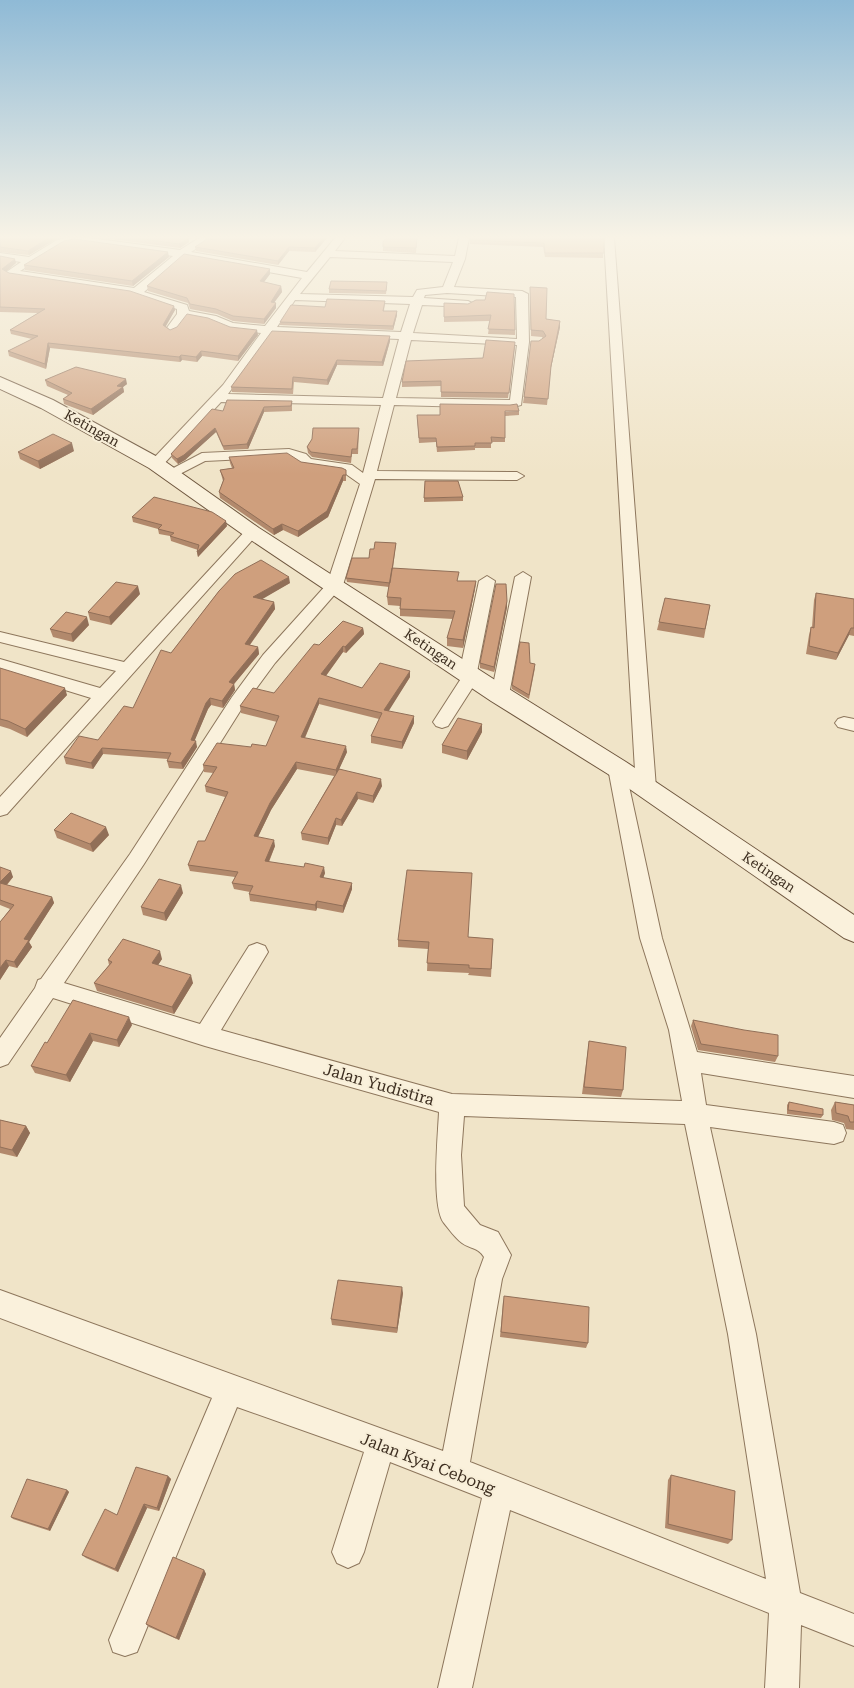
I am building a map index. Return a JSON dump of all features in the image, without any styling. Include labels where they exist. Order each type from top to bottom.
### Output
[{"type":"street","points":[[172,329],[180,317]]},
{"type":"street","points":[[205,317],[231,326],[269,330],[538,342]]},
{"type":"street","points":[[162,469],[278,317]]},
{"type":"street","points":[[0,1057],[46,987],[137,858],[238,701],[269,659],[335,585],[368,479],[387,401],[412,317]]},
{"type":"street","points":[[218,398],[513,403],[517,399],[523,342],[522,317]]},
{"type":"street","points":[[614,317],[646,788]]},
{"type":"street","name":"Ketingan","points":[[0,382],[47,404],[162,469],[252,532],[500,695],[617,768],[854,930]]},
{"type":"street","points":[[162,469],[202,456],[289,453],[301,456],[307,463],[347,468],[368,479],[517,476]]},
{"type":"street","points":[[0,809],[105,696],[252,532]]},
{"type":"street","points":[[500,695],[523,577]]},
{"type":"street","points":[[442,722],[470,675],[487,581]]},
{"type":"street","points":[[0,637],[129,669]]},
{"type":"street","points":[[0,664],[105,696]]},
{"type":"street","points":[[617,768],[651,938],[680,1030],[687,1061],[695,1113],[742,1334],[786,1602],[782,1688]]},
{"type":"street","points":[[205,1036],[257,952]]},
{"type":"street","name":"Jalan Yudistira","points":[[46,987],[205,1036],[452,1105],[449,1155],[451,1211],[472,1234],[489,1241],[498,1255],[489,1279],[454,1470]]},
{"type":"street","points":[[687,1061],[854,1086]]},
{"type":"street","points":[[452,1105],[695,1113],[834,1133]]},
{"type":"street","name":"Jalan Kyai Cebong","points":[[0,1304],[230,1390],[454,1470],[499,1490],[854,1630]]},
{"type":"street","points":[[125,1640],[230,1390]]},
{"type":"street","points":[[348,1552],[381,1444]]},
{"type":"street","points":[[455,1688],[499,1490]]},
{"type":"building","points":[[32,317],[168,317],[163,325],[170,330],[177,327],[185,317],[202,317],[230,327],[257,330],[238,356],[201,351],[196,357],[181,355],[179,357],[48,343],[45,364],[8,351],[38,336],[10,330]]},
{"type":"building","points":[[241,317],[266,317],[264,319]]},
{"type":"building","points":[[283,317],[395,317],[393,326],[280,322]]},
{"type":"building","points":[[491,317],[515,317],[515,330],[488,329]]},
{"type":"building","points":[[531,317],[546,317],[546,319],[560,321],[551,366],[548,399],[524,397],[531,341],[539,341],[546,336],[543,331],[531,330]]},
{"type":"building","points":[[272,331],[390,336],[382,362],[337,360],[327,380],[293,377],[292,389],[231,387]]},
{"type":"building","points":[[486,340],[515,342],[509,393],[441,392],[441,381],[402,382],[406,361],[483,358]]},
{"type":"building","points":[[76,367],[126,379],[117,386],[123,387],[91,409],[63,399],[72,393],[45,380]]},
{"type":"building","points":[[227,400],[292,401],[291,406],[264,407],[247,444],[223,446],[215,428],[184,455],[177,459],[171,454],[212,409],[223,411]]},
{"type":"building","points":[[440,404],[517,404],[519,411],[505,411],[505,438],[491,437],[492,443],[475,443],[475,446],[437,447],[436,438],[419,438],[417,415],[440,415]]},
{"type":"building","points":[[313,428],[359,428],[357,449],[352,449],[351,457],[311,452],[307,447],[312,439]]},
{"type":"building","points":[[53,434],[72,443],[38,461],[18,452]]},
{"type":"building","points":[[287,453],[301,462],[346,470],[346,475],[343,475],[327,511],[298,531],[282,524],[273,529],[219,492],[224,479],[220,470],[234,468],[229,457]]},
{"type":"building","points":[[425,481],[458,481],[463,497],[424,498]]},
{"type":"building","points":[[154,497],[212,512],[226,521],[197,552],[199,545],[170,536],[174,533],[158,529],[162,525],[132,517]]},
{"type":"building","points":[[375,542],[396,543],[390,583],[346,578],[352,558],[369,558],[370,549],[374,549]]},
{"type":"building","points":[[261,560],[289,577],[253,597],[274,602],[245,644],[258,647],[229,682],[234,684],[222,701],[210,698],[206,703],[191,740],[196,741],[181,763],[167,761],[171,753],[102,748],[91,763],[64,757],[79,736],[98,740],[124,706],[133,708],[161,650],[171,653],[219,591],[235,574]]},
{"type":"building","points":[[392,568],[459,572],[457,581],[476,581],[463,640],[447,638],[455,611],[400,609],[401,598],[387,597]]},
{"type":"building","points":[[116,582],[138,586],[109,617],[88,612]]},
{"type":"building","points":[[496,584],[506,584],[507,601],[494,667],[480,663]]},
{"type":"building","points":[[816,593],[854,599],[854,628],[851,628],[838,653],[809,646],[811,627],[814,628]]},
{"type":"building","points":[[665,598],[710,605],[705,629],[659,622]]},
{"type":"building","points":[[66,612],[87,617],[71,634],[50,629]]},
{"type":"building","points":[[343,621],[363,628],[345,647],[343,646],[321,674],[362,688],[380,663],[410,671],[384,710],[414,716],[402,742],[371,736],[382,713],[319,698],[301,737],[346,746],[336,770],[296,762],[270,803],[254,836],[274,840],[265,861],[304,867],[305,863],[324,867],[320,877],[352,883],[343,906],[317,901],[315,905],[249,894],[253,886],[232,883],[238,872],[188,865],[198,841],[205,841],[228,792],[205,786],[217,767],[203,765],[217,743],[251,747],[252,744],[266,746],[279,716],[240,706],[253,688],[274,693],[314,644],[319,645]]},
{"type":"building","points":[[520,642],[529,643],[530,663],[535,664],[529,695],[512,685]]},
{"type":"building","points":[[0,668],[65,688],[25,729],[0,719]]},
{"type":"building","points":[[458,718],[482,724],[467,751],[442,745]]},
{"type":"building","points":[[339,769],[381,779],[373,796],[357,792],[341,820],[336,818],[328,838],[301,833]]},
{"type":"building","points":[[71,813],[106,827],[90,844],[54,830]]},
{"type":"building","points":[[0,867],[11,871],[0,882]]},
{"type":"building","points":[[407,870],[472,873],[468,937],[493,939],[491,969],[469,968],[469,965],[427,963],[429,942],[398,940]]},
{"type":"building","points":[[159,879],[181,885],[164,913],[141,907]]},
{"type":"building","points":[[0,883],[52,897],[24,939],[29,940],[14,962],[6,960],[0,968],[0,922],[14,905],[0,900]]},
{"type":"building","points":[[123,939],[160,951],[152,963],[191,975],[172,1007],[94,983],[112,962],[108,960]]},
{"type":"building","points":[[73,1000],[129,1017],[117,1040],[90,1033],[66,1075],[31,1066],[45,1042],[47,1043]]},
{"type":"building","points":[[693,1020],[778,1035],[778,1056],[701,1044]]},
{"type":"building","points":[[589,1041],[626,1047],[623,1090],[584,1087]]},
{"type":"building","points":[[789,1102],[823,1109],[823,1115],[788,1110]]},
{"type":"building","points":[[835,1102],[854,1105],[854,1122],[850,1122],[848,1116],[836,1113]]},
{"type":"building","points":[[0,1120],[26,1126],[12,1150],[0,1147]]},
{"type":"building","points":[[338,1280],[402,1287],[397,1328],[331,1319]]},
{"type":"building","points":[[504,1296],[589,1307],[588,1343],[501,1332]]},
{"type":"building","points":[[136,1467],[168,1476],[157,1508],[144,1504],[115,1569],[82,1555],[105,1509],[117,1515]]},
{"type":"building","points":[[671,1475],[735,1491],[732,1540],[668,1524]]},
{"type":"building","points":[[27,1479],[67,1490],[48,1529],[11,1517]]},
{"type":"building","points":[[173,1557],[204,1570],[176,1638],[146,1624]]}]
